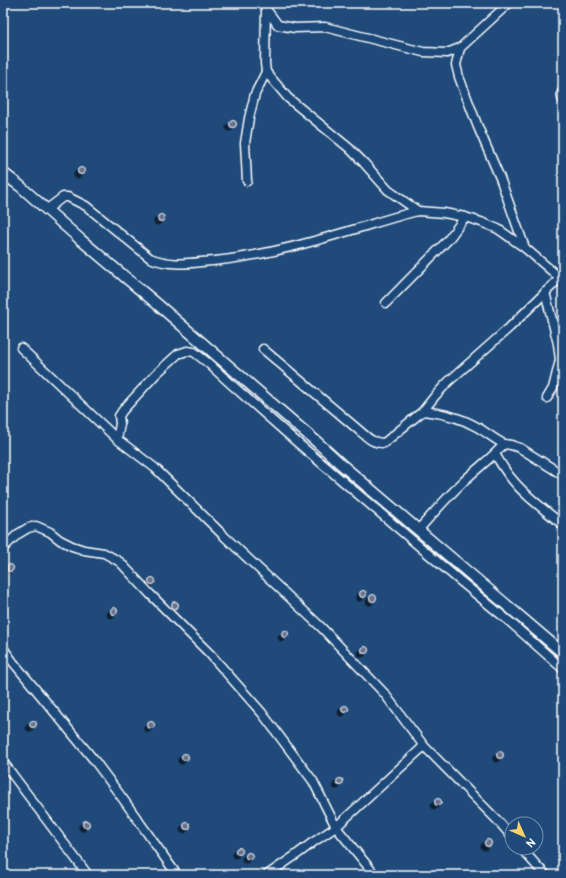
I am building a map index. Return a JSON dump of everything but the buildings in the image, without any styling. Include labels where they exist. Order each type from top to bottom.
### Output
[{"type":"street","points":[[264,6],[278,25],[295,28],[325,27],[423,52],[447,52],[460,48],[509,3]]},
{"type":"street","points":[[264,6],[266,72],[288,98],[364,162],[388,190],[418,211]]},
{"type":"street","points":[[460,48],[456,65],[459,77],[478,127],[500,178],[526,248]]},
{"type":"street","points":[[247,181],[244,143],[248,118],[255,94],[266,72]]},
{"type":"street","points":[[563,90],[561,97],[563,100]]},
{"type":"street","points":[[3,173],[318,443],[342,466],[563,654]]},
{"type":"street","points":[[46,210],[63,197],[68,197],[86,206],[150,258],[159,262],[182,263],[220,261],[264,254],[418,211],[444,213],[465,217],[498,229],[526,248],[562,276],[504,332],[448,382],[423,411],[384,443],[377,443],[361,432],[263,349]]},
{"type":"street","points":[[386,303],[448,240],[465,217]]},
{"type":"street","points":[[545,292],[558,344],[560,360],[553,388],[547,398]]},
{"type":"street","points":[[21,348],[117,439],[155,468],[224,536],[321,627],[384,693],[424,746],[504,828]]},
{"type":"street","points":[[117,439],[120,424],[119,416],[123,410],[156,374],[178,354],[187,351],[194,352],[293,439],[510,622],[563,669]]},
{"type":"street","points":[[423,411],[442,413],[476,426],[492,438],[504,444],[520,448],[563,475]]},
{"type":"street","points":[[418,530],[462,483],[495,454],[504,444]]},
{"type":"street","points":[[495,454],[510,477],[518,486],[538,505],[563,525]]},
{"type":"street","points":[[364,499],[373,491]]},
{"type":"street","points":[[3,548],[18,534],[28,528],[36,526],[50,532],[60,540],[72,546],[84,550],[104,553],[120,562],[210,654],[262,714],[313,781],[336,826],[375,875]]},
{"type":"street","points":[[3,648],[94,760],[177,875]]},
{"type":"street","points":[[267,875],[296,856],[336,826],[424,746]]},
{"type":"street","points":[[3,762],[88,875]]},
{"type":"street","points":[[528,856],[546,875]]}]
